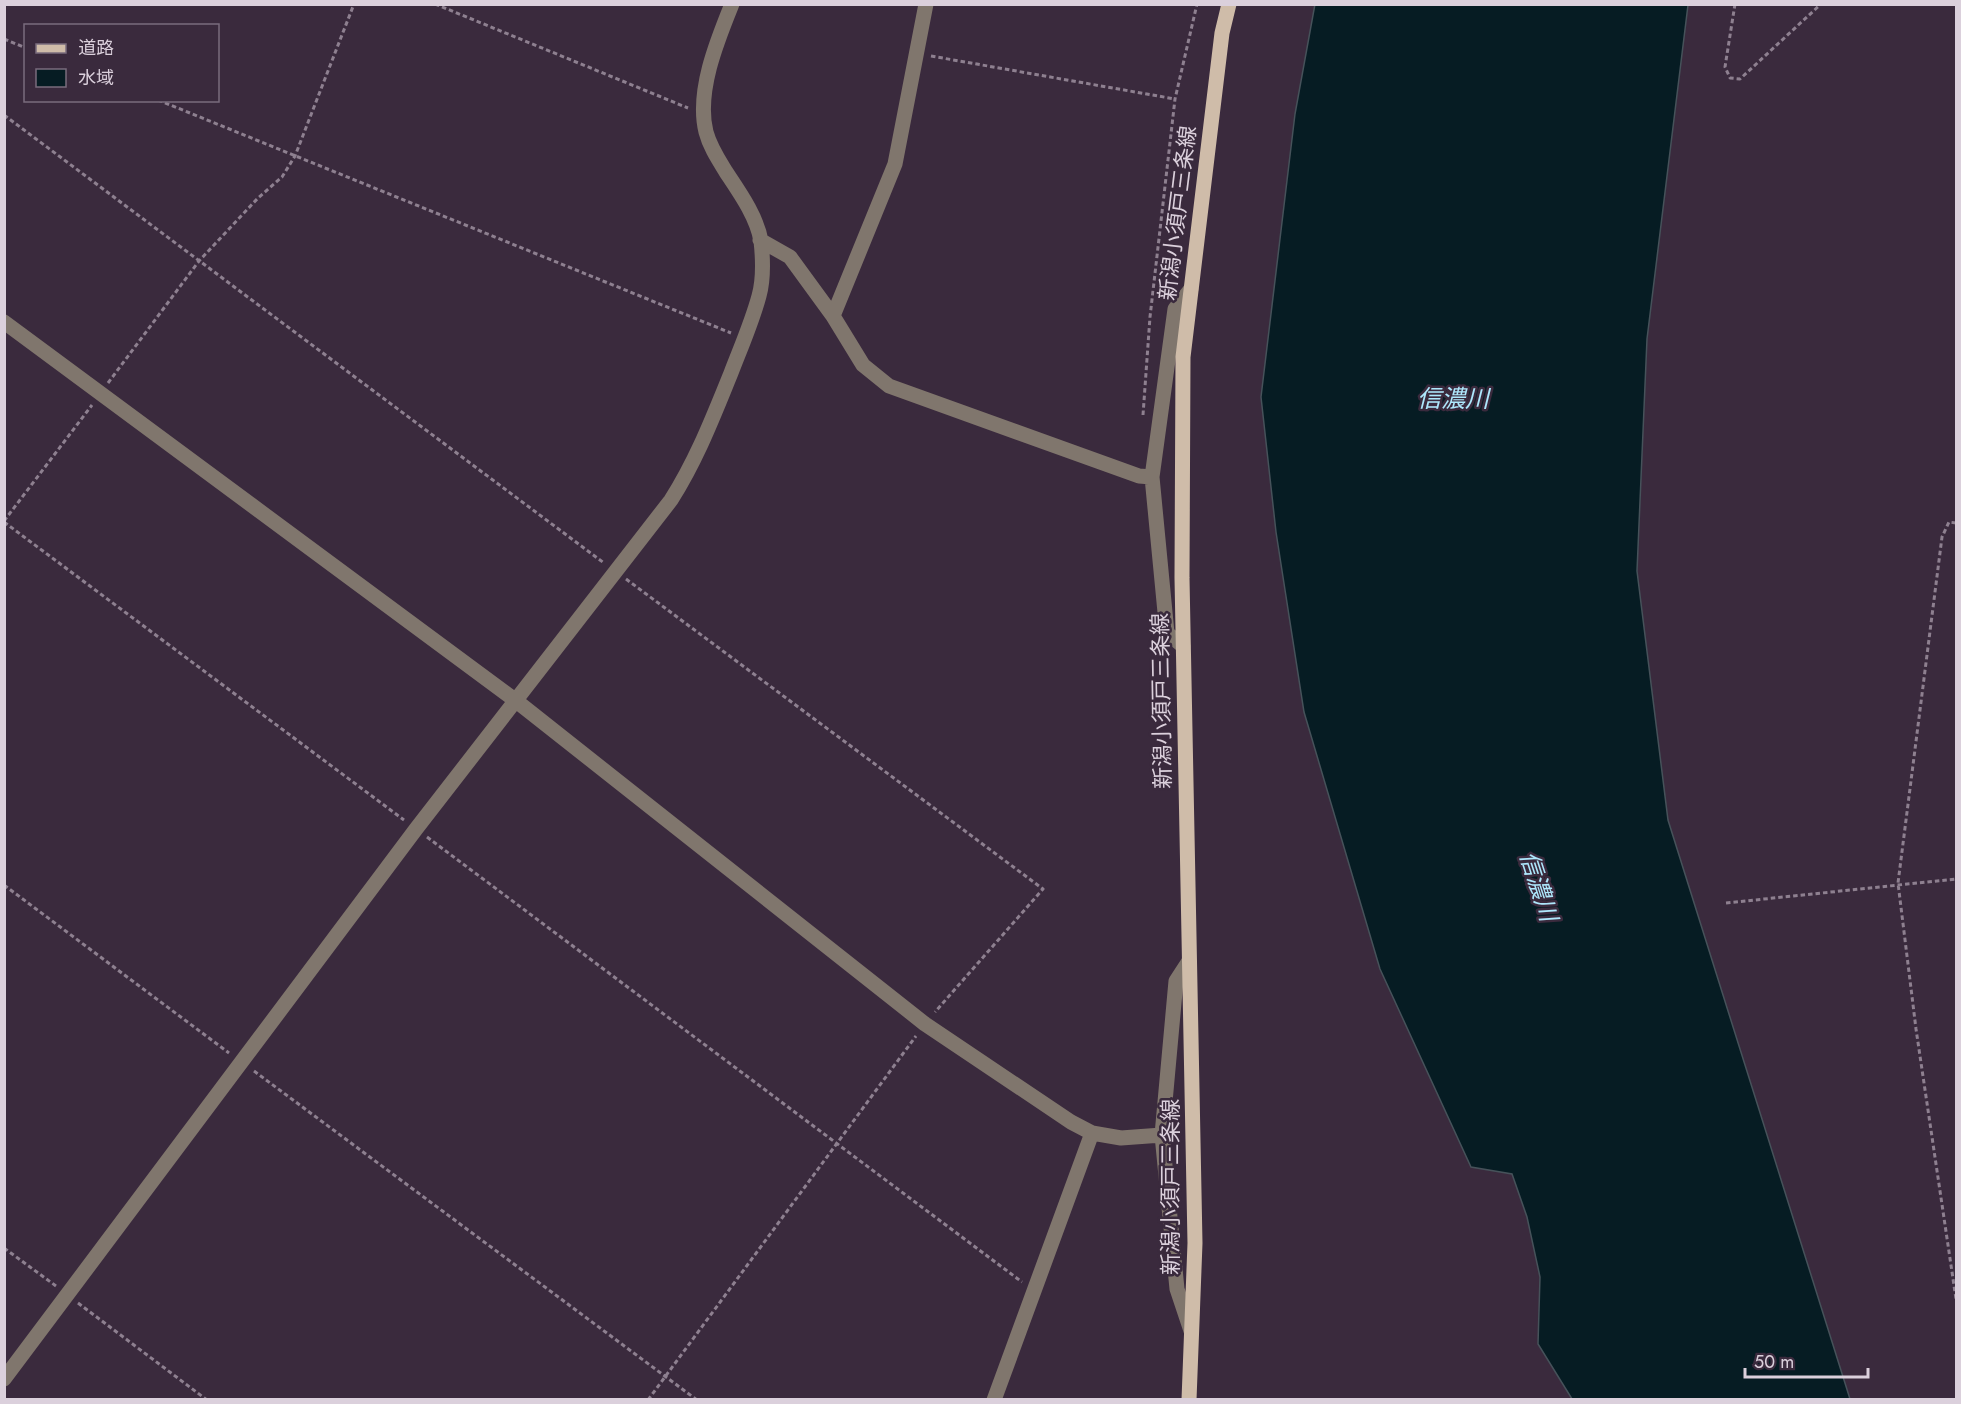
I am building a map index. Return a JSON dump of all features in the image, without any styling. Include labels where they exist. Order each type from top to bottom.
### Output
[{"type":"main road","name":"新潟小須戸三条線","points":[[1189,1400],[1195,1243],[1183,646],[1183,357],[1222,33],[1229,4]]},
{"type":"street","points":[[4,1379],[416,829],[616,572],[671,500],[690,471],[744,338],[759,294],[763,268],[760,240],[749,210],[712,150],[703,114],[710,63],[732,4]]},
{"type":"street","points":[[833,316],[895,164],[926,4]]},
{"type":"street","points":[[760,240],[790,257],[833,316],[863,365],[888,386],[1139,476],[1152,477]]},
{"type":"street","points":[[1183,646],[1167,633],[1152,477],[1175,309],[1191,289]]},
{"type":"street","points":[[4,322],[515,700],[925,1024],[1071,1122],[1092,1133],[1121,1138],[1162,1135]]},
{"type":"street","points":[[1189,961],[1176,981],[1162,1135],[1178,1289],[1191,1331]]},
{"type":"street","points":[[994,1400],[1092,1133]]},
{"type":"path","points":[[354,4],[295,156],[282,177],[258,198],[199,261],[4,521],[1033,1290]]},
{"type":"path","points":[[435,4],[703,114]]},
{"type":"path","points":[[1143,419],[1150,317],[1175,99],[1197,4]]},
{"type":"path","points":[[1735,4],[1725,67],[1730,78],[1740,80],[1821,4]]},
{"type":"path","points":[[4,39],[24,47]]},
{"type":"path","points":[[916,53],[1175,99]]},
{"type":"path","points":[[163,102],[744,338]]},
{"type":"path","points":[[4,116],[1043,889],[925,1024],[648,1400]]},
{"type":"path","points":[[1956,523],[1949,522],[1941,537],[1898,883],[1916,1029],[1956,1299]]},
{"type":"path","points":[[1726,903],[1898,883],[1956,879]]},
{"type":"path","points":[[4,885],[697,1400]]},
{"type":"path","points":[[4,1248],[207,1400]]},
{"type":"water","name":"信濃川","points":[[1315,4],[1688,5],[1647,339],[1637,571],[1668,820],[1850,1399],[1572,1399],[1538,1344],[1540,1277],[1527,1217],[1512,1174],[1471,1167],[1380,969],[1304,712],[1276,532],[1261,397],[1295,114]]}]
